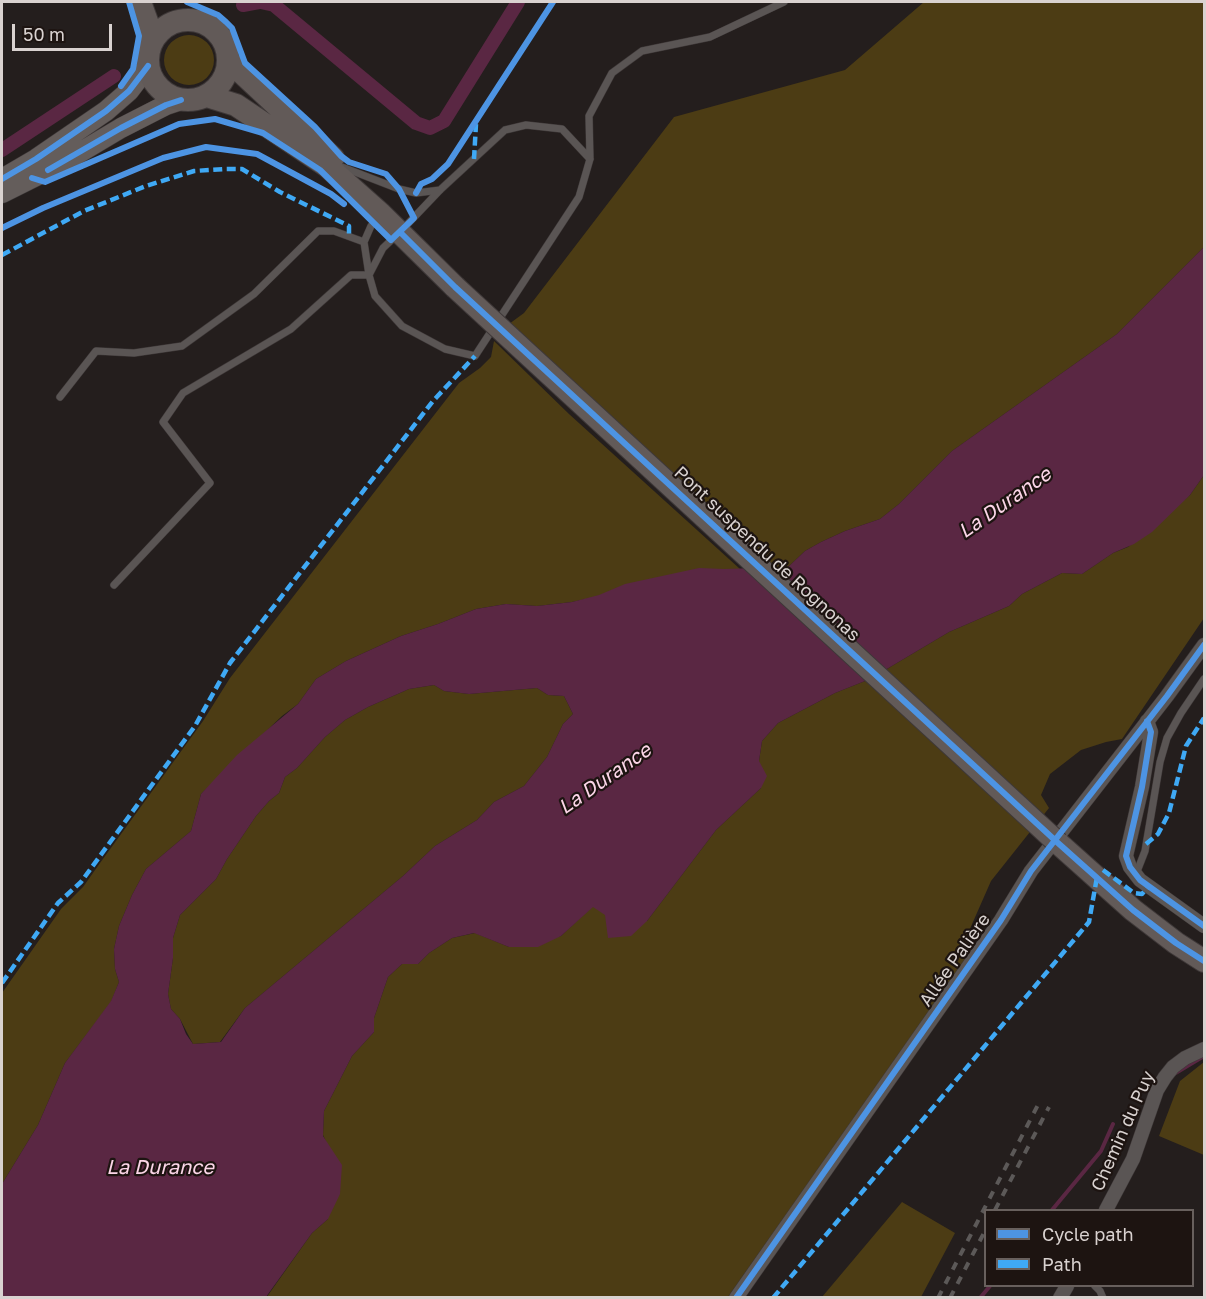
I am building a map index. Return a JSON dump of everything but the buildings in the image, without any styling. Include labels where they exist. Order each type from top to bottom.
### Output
[{"type":"main road","points":[[140,2],[152,41]]},
{"type":"main road","points":[[173,2],[188,19]]},
{"type":"main road","points":[[188,19],[201,21],[216,31],[226,47],[228,60],[227,71],[222,81],[207,96],[194,100],[181,100],[169,96],[151,78],[147,57],[152,41],[161,29],[174,21],[188,19]]},
{"type":"main road","points":[[228,60],[342,167],[381,214]]},
{"type":"main road","points":[[2,179],[36,159],[106,111],[129,91],[148,66]]},
{"type":"main road","points":[[207,96],[236,105],[291,141],[327,166],[381,214]]},
{"type":"main road","points":[[2,193],[64,162],[121,128],[166,105],[181,100]]},
{"type":"main road","name":"Pont suspendu de Rognonas","points":[[381,214],[455,287],[1058,843],[1133,910],[1204,961]]},
{"type":"street","name":"Allée Palière","points":[[735,1298],[1001,920],[1031,871],[1204,645]]},
{"type":"street","points":[[1148,721],[1151,732],[1146,765],[1126,856],[1140,880],[1204,926]]},
{"type":"street","name":"Chemin du Puy","points":[[1107,1209],[1133,1159],[1157,1090],[1173,1067],[1204,1049]]},
{"type":"lane","points":[[381,214],[371,226],[364,242],[375,296],[402,326],[445,349],[475,356],[579,197],[590,159],[589,116],[612,73],[642,51],[710,37],[784,2]]},
{"type":"lane","points":[[369,275],[383,248],[440,190],[505,130],[526,125],[562,129],[590,159]]},
{"type":"lane","points":[[342,167],[399,189],[416,193],[440,190]]},
{"type":"lane","points":[[60,397],[96,351],[134,353],[182,346],[254,294],[318,231],[334,231],[364,242]]},
{"type":"lane","points":[[114,585],[210,483],[163,422],[183,393],[291,329],[351,275],[369,275]]},
{"type":"lane","points":[[1136,874],[1145,851],[1160,762],[1167,738],[1181,712],[1204,679]]},
{"type":"shaded area","points":[[924,2],[1204,2],[1204,247],[1117,334],[952,451],[899,504],[880,519],[821,542],[805,551],[788,567],[775,567],[509,324],[524,313],[674,117],[845,70]]},
{"type":"shaded area","points":[[184,35],[194,35],[207,42],[214,55],[214,65],[207,78],[194,85],[184,85],[175,81],[168,74],[164,65],[164,55],[168,46],[175,39]]},
{"type":"shaded area","points":[[494,341],[569,414],[740,569],[724,569],[572,602],[537,606],[506,604],[476,609],[401,636],[346,661],[316,679],[298,704],[282,716],[201,794],[191,831],[146,869],[119,926],[114,949],[115,969],[119,982],[111,1002],[65,1063],[38,1125],[2,1184],[2,993],[61,909],[83,887],[203,721],[230,678],[459,383],[491,357]]},
{"type":"shaded area","points":[[1204,475],[1204,618],[1122,739],[1081,750],[1050,774],[1041,795],[1049,808],[991,881],[969,931],[972,952],[728,1297],[266,1298],[312,1233],[328,1219],[328,1146],[323,1135],[324,1111],[352,1056],[374,1032],[374,1018],[388,977],[402,964],[418,964],[429,953],[452,938],[475,933],[509,947],[561,936],[593,906],[605,914],[647,921],[716,830],[761,788],[759,761],[762,741],[778,723],[835,693],[870,679],[949,632],[1009,606],[1022,594],[1062,573],[1082,574],[1113,553],[1128,547],[1190,495]]},
{"type":"shaded area","points":[[434,685],[444,691],[469,694],[537,688],[548,695],[564,696],[573,714],[563,724],[547,757],[524,786],[494,802],[477,820],[435,846],[403,876],[245,1008],[220,1042],[193,1044],[180,1019],[171,1009],[168,994],[173,938],[180,915],[216,879],[256,816],[279,793],[285,777],[297,768],[325,737],[345,720],[368,707],[409,689]]},
{"type":"shaded area","points":[[1204,1062],[1204,1155],[1159,1136],[1180,1081]]},
{"type":"shaded area","points":[[902,1202],[955,1233],[921,1297],[822,1297]]},
{"type":"water","name":"La Durance","points":[[1204,247],[1204,475],[1190,495],[1152,532],[1134,544],[1113,553],[1082,574],[1062,573],[1022,594],[1009,606],[949,632],[870,679],[835,693],[778,723],[762,741],[759,761],[767,776],[761,788],[716,830],[647,921],[631,936],[608,938],[605,915],[593,907],[561,936],[538,947],[509,947],[474,933],[452,938],[429,953],[418,964],[402,964],[388,977],[374,1018],[374,1032],[352,1056],[324,1111],[323,1136],[342,1165],[340,1194],[328,1219],[312,1233],[266,1297],[2,1297],[2,1184],[38,1125],[65,1063],[111,1001],[119,982],[115,969],[114,949],[119,926],[132,895],[146,869],[191,831],[201,794],[237,755],[298,704],[316,679],[346,661],[401,636],[476,609],[506,604],[537,606],[572,602],[599,595],[625,584],[699,568],[788,567],[805,551],[821,542],[880,519],[899,504],[952,451],[1117,334]],"holes":[[[434,685],[444,691],[469,694],[537,688],[548,695],[564,696],[573,714],[563,724],[547,757],[524,786],[494,802],[477,820],[435,846],[403,876],[245,1008],[221,1042],[193,1044],[180,1019],[171,1009],[168,994],[173,938],[180,915],[216,879],[256,816],[279,793],[285,777],[345,720],[409,689]]]},
{"type":"waterway","points":[[243,5],[259,2]]},
{"type":"waterway","points":[[261,2],[274,5],[416,123],[430,128],[444,121],[518,2]]},
{"type":"waterway","points":[[2,150],[114,76]]},
{"type":"waterway","points":[[1174,1074],[1204,1056]]},
{"type":"waterway","points":[[1053,1209],[1101,1151],[1113,1124]]},
{"type":"waterway","points":[[980,1298],[989,1287]]},
{"type":"railway","points":[[984,1209],[1040,1101]]},
{"type":"railway","points":[[996,1209],[1049,1107]]},
{"type":"railway","points":[[938,1298],[984,1209]]},
{"type":"railway","points":[[950,1298],[984,1233]]},
{"type":"marked path","points":[[474,159],[476,124]]},
{"type":"marked path","points":[[2,255],[84,211],[146,186],[194,171],[225,169],[242,169],[280,192],[349,226],[349,236]]},
{"type":"marked path","points":[[2,983],[58,903],[81,882],[195,726],[230,663],[433,401],[475,356]]},
{"type":"marked path","points":[[1146,844],[1158,834],[1169,813],[1186,746],[1204,718]]},
{"type":"marked path","points":[[1103,870],[1134,893],[1142,894],[1149,886]]},
{"type":"marked path","points":[[773,1298],[1089,922],[1097,877]]},
{"type":"cycle path","points":[[121,86],[133,69],[139,36],[129,2]]},
{"type":"cycle path","points":[[32,178],[45,182],[179,124],[215,119],[263,133],[320,170],[391,240],[414,218],[399,189],[386,174],[349,162],[341,156],[315,127],[245,63],[232,28],[218,15],[187,2]]},
{"type":"cycle path","points":[[416,193],[421,184],[432,179],[448,164],[553,2]]},
{"type":"cycle path","points":[[2,179],[36,159],[106,111],[129,91],[148,66]]},
{"type":"cycle path","points":[[48,170],[121,128],[166,105],[181,100]]},
{"type":"cycle path","points":[[2,228],[43,208],[163,158],[206,147],[257,154],[331,194],[344,204]]},
{"type":"cycle path","points":[[400,232],[455,287],[1058,843],[1133,910],[1204,961]]},
{"type":"cycle path","points":[[736,1298],[1001,920],[1031,871],[1204,645]]},
{"type":"cycle path","points":[[1147,721],[1151,732],[1142,787],[1126,856],[1130,867],[1140,880],[1204,926]]}]
